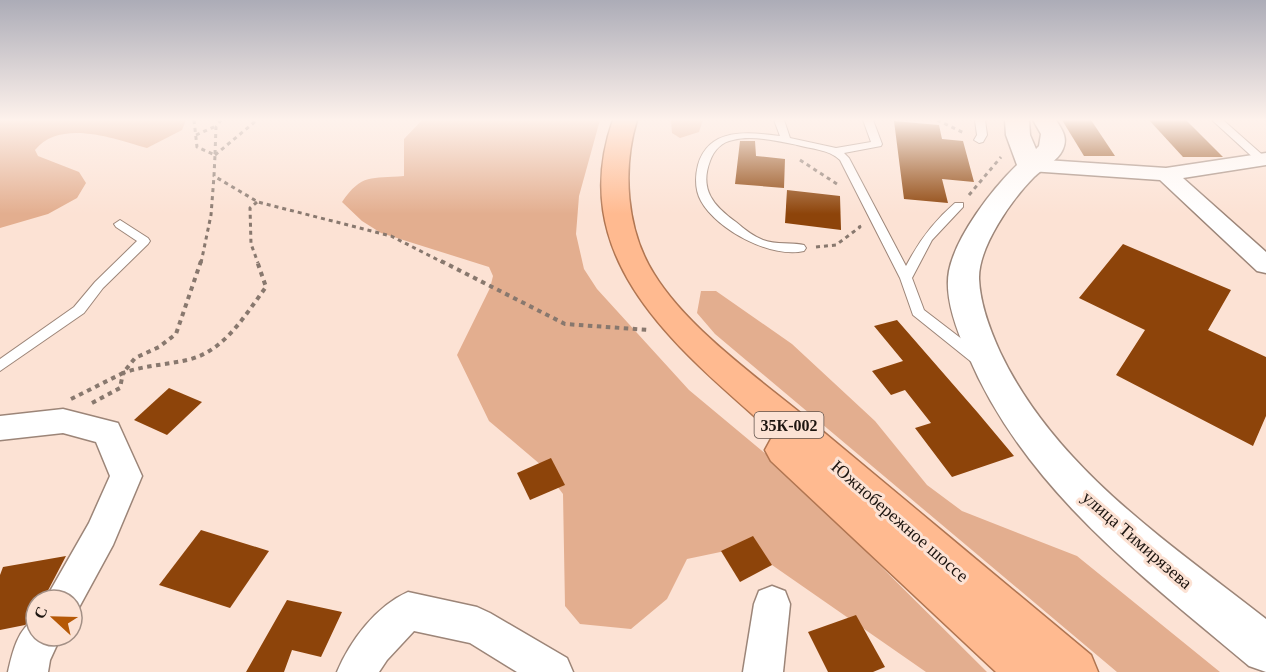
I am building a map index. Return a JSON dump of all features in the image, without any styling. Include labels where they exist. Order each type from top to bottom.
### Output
[{"type":"highway","name":"Южнобережное шоссе","points":[[598,151],[595,180],[600,232],[612,270],[638,309],[657,331],[720,392],[1031,672]]},
{"type":"highway","name":"Южнобережное шоссе","points":[[616,151],[614,177],[621,228],[634,266],[660,304],[700,346],[744,386],[1074,672]]},
{"type":"street","points":[[1034,151],[1040,157],[1079,166],[1166,174],[1264,159]]},
{"type":"street","points":[[1040,157],[1043,151]]},
{"type":"street","name":"улица Тимирязева","points":[[1040,157],[988,213],[964,273],[969,315],[987,367],[1033,439],[1093,505],[1266,649]]},
{"type":"street","points":[[1166,174],[1266,266]]},
{"type":"street","points":[[0,428],[63,421],[107,432],[126,476],[101,534],[70,588]]},
{"type":"street","points":[[763,672],[772,604]]},
{"type":"street","points":[[357,672],[373,646],[408,612],[477,626],[553,672]]},
{"type":"street","points":[[28,672],[31,655],[35,648]]},
{"type":"lane","points":[[709,151],[702,171],[702,190],[708,203],[727,220],[761,244],[800,248]]},
{"type":"lane","points":[[836,151],[844,158],[906,278],[918,312],[987,367]]},
{"type":"lane","points":[[906,278],[924,241],[959,205]]},
{"type":"lane","points":[[0,366],[79,310],[99,285],[144,241],[120,224]]},
{"type":"path","points":[[207,151],[215,155]]},
{"type":"path","points":[[73,424],[92,403],[120,388],[123,374],[135,358],[159,347],[176,334],[200,272],[211,215],[215,151]]},
{"type":"path","points":[[215,155],[219,151]]},
{"type":"path","points":[[787,151],[839,185]]},
{"type":"path","points":[[214,176],[258,202],[392,236],[565,324],[657,331]]},
{"type":"path","points":[[40,423],[66,402],[99,383],[135,369],[200,356],[234,330],[266,287],[251,244],[250,208],[258,202]]},
{"type":"path","points":[[800,248],[836,245],[860,227],[857,219]]},
{"type":"shaded area","points":[[0,151],[36,151],[38,156],[79,172],[86,183],[77,198],[48,214],[0,228]]},
{"type":"shaded area","points":[[404,151],[591,151],[579,196],[576,234],[584,269],[597,289],[689,390],[779,465],[987,672],[926,672],[772,565],[730,550],[687,559],[667,599],[631,629],[580,624],[565,606],[563,494],[541,465],[489,421],[457,355],[490,288],[493,276],[489,267],[381,233],[362,221],[342,202],[355,186],[368,179],[404,176]]},
{"type":"shaded area","points":[[701,291],[716,291],[792,344],[875,421],[927,485],[962,511],[1077,556],[1220,672],[1117,672],[715,334],[697,313]]},
{"type":"building","points":[[739,151],[756,151],[756,156],[785,159],[784,188],[735,184]]},
{"type":"building","points":[[898,151],[966,151],[974,182],[942,179],[948,203],[904,199]]},
{"type":"building","points":[[1081,151],[1112,151],[1115,156],[1084,156]]},
{"type":"building","points":[[1178,151],[1217,151],[1223,157],[1183,157]]},
{"type":"building","points":[[787,190],[840,196],[841,230],[785,223]]},
{"type":"building","points":[[1123,244],[1231,290],[1208,330],[1266,357],[1266,416],[1253,446],[1116,375],[1145,330],[1079,298]]},
{"type":"building","points":[[897,320],[1014,456],[952,477],[915,428],[931,423],[905,390],[891,395],[872,371],[903,361],[874,326]]},
{"type":"building","points":[[169,388],[202,402],[167,435],[134,420]]},
{"type":"building","points":[[551,458],[565,485],[530,500],[517,473]]},
{"type":"building","points":[[201,530],[269,551],[230,608],[159,585]]},
{"type":"building","points":[[753,536],[772,565],[740,582],[721,551]]},
{"type":"building","points":[[66,556],[49,588],[24,588],[24,625],[0,630],[0,575],[3,567]]},
{"type":"building","points":[[287,600],[342,612],[321,657],[292,650],[284,672],[246,672]]},
{"type":"building","points":[[856,615],[885,667],[873,672],[828,672],[808,632]]}]
